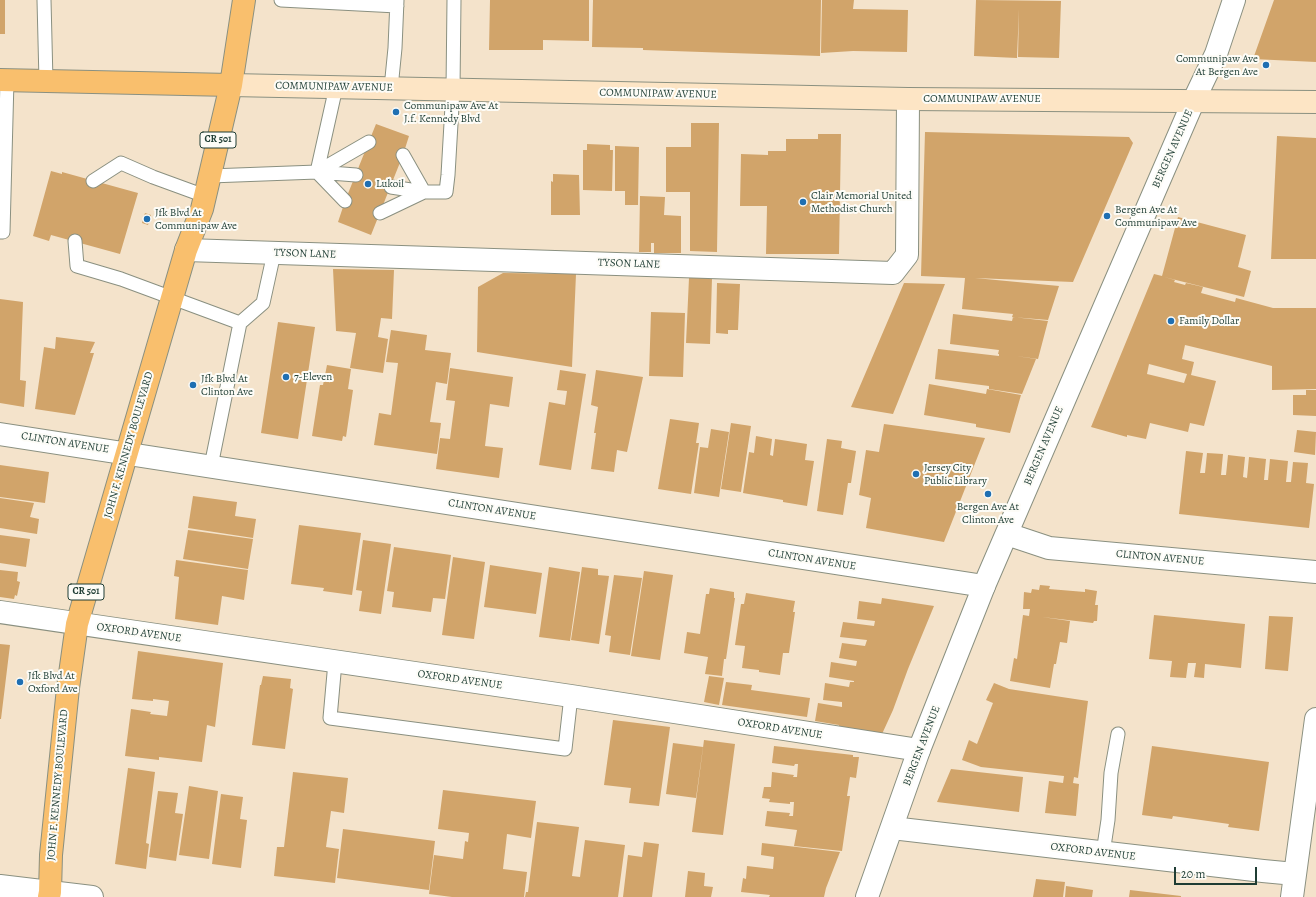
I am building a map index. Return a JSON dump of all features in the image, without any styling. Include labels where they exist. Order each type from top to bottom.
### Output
[{"type":"main road","name":"JOHN F. KENNEDY BOULEVARD","points":[[49,894],[51,855],[68,688],[77,624],[186,250],[202,209],[231,85],[244,0]]},
{"type":"main road","name":"COMMUNIPAW AVENUE","points":[[4,80],[908,99],[1316,102]]},
{"type":"street","name":"BERGEN AVENUE","points":[[867,897],[919,750],[984,586],[1194,100],[1216,54],[1234,0]]},
{"type":"street","name":"TYSON LANE","points":[[186,250],[893,273],[907,255],[908,99]]},
{"type":"street","name":"CLINTON AVENUE","points":[[0,434],[984,586]]},
{"type":"street","name":"CLINTON AVENUE","points":[[1007,534],[1049,548],[1316,572]]},
{"type":"street","name":"OXFORD AVENUE","points":[[0,612],[571,696],[919,750]]},
{"type":"street","points":[[1292,897],[1316,719]]},
{"type":"street","name":"OXFORD AVENUE","points":[[892,828],[1263,872],[1295,874]]},
{"type":"street","points":[[0,886],[49,894],[92,897]]},
{"type":"lane","points":[[44,0],[46,81]]},
{"type":"lane","points":[[281,0],[397,3],[391,88]]},
{"type":"lane","points":[[390,186],[424,192],[446,192],[453,89],[454,0]]},
{"type":"lane","points":[[0,232],[3,232],[4,80]]},
{"type":"lane","points":[[317,172],[336,87]]},
{"type":"lane","points":[[317,172],[369,142]]},
{"type":"lane","points":[[403,155],[424,192]]},
{"type":"lane","points":[[93,180],[121,163],[153,177],[208,186],[317,172],[356,175]]},
{"type":"lane","points":[[317,172],[345,201]]},
{"type":"lane","points":[[380,213],[424,192]]},
{"type":"lane","points":[[75,241],[77,266],[173,297],[240,323]]},
{"type":"lane","points":[[211,466],[240,323],[263,303],[274,253]]},
{"type":"lane","points":[[335,662],[330,718],[565,749],[571,696]]},
{"type":"lane","points":[[1102,853],[1108,820],[1111,773],[1118,734]]},
{"type":"building","points":[[0,0],[5,0],[5,34],[0,34]]},
{"type":"building","points":[[490,0],[589,0],[589,41],[543,40],[543,50],[489,50]]},
{"type":"building","points":[[593,0],[821,0],[820,56],[592,47]]},
{"type":"building","points":[[822,0],[854,0],[853,9],[908,10],[907,52],[853,51],[821,53]]},
{"type":"building","points":[[976,0],[1061,1],[1059,58],[1018,57],[1019,9],[1017,58],[974,56]]},
{"type":"building","points":[[1274,0],[1316,0],[1316,62],[1253,59]]},
{"type":"building","points":[[691,123],[719,123],[717,252],[690,251],[690,192],[666,192],[666,147],[691,147]]},
{"type":"building","points":[[376,124],[409,136],[403,155],[371,235],[338,222]]},
{"type":"building","points":[[925,132],[1129,137],[1133,143],[1073,282],[975,278],[1059,286],[1048,320],[1012,317],[1013,314],[962,309],[965,278],[921,276]]},
{"type":"building","name":"Clair Memorial United Methodist Church","points":[[818,134],[841,134],[839,254],[766,254],[767,206],[740,206],[741,154],[768,155],[768,151],[786,151],[786,139],[818,139]]},
{"type":"building","points":[[1277,136],[1316,138],[1316,259],[1271,259]]},
{"type":"building","points":[[587,144],[610,145],[610,150],[613,150],[612,191],[583,190],[583,150],[587,150]]},
{"type":"building","points":[[615,146],[639,147],[638,205],[625,205],[625,191],[615,191]]},
{"type":"building","points":[[51,171],[62,174],[62,172],[138,193],[120,254],[51,235],[49,241],[33,236]]},
{"type":"building","points":[[553,174],[579,175],[580,215],[551,215],[551,181],[553,182]]},
{"type":"building","points":[[640,196],[665,197],[664,215],[681,216],[681,253],[654,253],[654,243],[651,243],[651,252],[639,252]]},
{"type":"building","points":[[145,213],[151,215],[148,225],[142,223]]},
{"type":"building","points":[[1178,217],[1246,235],[1238,267],[1251,271],[1244,297],[1164,277],[1185,285],[1186,283],[1203,287],[1201,293],[1235,302],[1236,298],[1273,308],[1316,308],[1316,389],[1272,390],[1272,366],[1185,345],[1182,359],[1194,362],[1191,375],[1216,381],[1204,426],[1190,423],[1188,432],[1150,423],[1146,439],[1127,435],[1127,437],[1091,427],[1154,274],[1162,276]],"holes":[[[1149,364],[1187,374],[1184,383],[1147,374]]]},
{"type":"building","points":[[333,269],[394,270],[392,319],[381,318],[378,337],[388,339],[383,373],[350,368],[356,333],[336,331]]},
{"type":"building","points":[[503,273],[576,274],[572,367],[477,352],[478,287]]},
{"type":"building","points":[[689,278],[712,278],[710,344],[686,343]]},
{"type":"building","points":[[717,283],[740,284],[738,330],[728,330],[728,334],[716,333]]},
{"type":"building","points":[[904,283],[945,284],[893,414],[851,407]]},
{"type":"building","points":[[0,299],[23,302],[20,380],[26,381],[24,407],[0,403]]},
{"type":"building","points":[[651,312],[685,313],[683,377],[649,376]]},
{"type":"building","points":[[953,314],[1012,321],[1013,317],[1048,321],[1038,359],[1016,356],[1036,359],[1022,394],[989,389],[989,386],[935,379],[938,349],[999,356],[999,350],[950,344]]},
{"type":"building","points":[[278,322],[315,327],[298,439],[261,433]]},
{"type":"building","points":[[391,330],[427,335],[425,350],[451,353],[447,384],[436,382],[430,422],[441,423],[437,454],[374,445],[379,413],[391,415],[398,363],[386,362]]},
{"type":"building","points":[[56,337],[95,342],[90,353],[94,353],[75,415],[35,409],[44,347],[55,349]]},
{"type":"building","points":[[327,365],[351,369],[348,389],[353,390],[346,437],[343,436],[342,441],[312,436],[320,385],[323,385]]},
{"type":"building","points":[[450,368],[513,377],[509,407],[490,404],[485,446],[503,448],[499,478],[436,469],[440,438],[450,439],[455,401],[446,400]]},
{"type":"building","points":[[560,370],[586,374],[571,470],[539,465],[549,402],[565,405],[567,391],[557,390]]},
{"type":"building","points":[[596,370],[643,377],[627,452],[617,450],[614,472],[591,469],[598,407],[591,405]]},
{"type":"building","points":[[929,384],[986,394],[987,389],[1021,395],[1010,433],[976,427],[976,424],[924,415]]},
{"type":"building","points":[[1306,390],[1316,390],[1316,416],[1293,415],[1293,395],[1306,395]]},
{"type":"building","points":[[670,419],[699,423],[696,443],[699,443],[691,494],[658,489]]},
{"type":"building","points":[[731,423],[751,426],[741,492],[721,489]]},
{"type":"building","name":"Jersey City Public Library","points":[[884,424],[985,438],[944,542],[866,528],[871,498],[859,495],[866,450],[879,452]]},
{"type":"building","points":[[711,429],[729,432],[719,497],[694,493],[700,447],[708,448]]},
{"type":"building","points":[[1297,430],[1316,432],[1315,455],[1294,452]]},
{"type":"building","points":[[756,436],[772,439],[770,455],[773,456],[775,439],[807,444],[805,460],[814,461],[807,506],[743,493],[749,452],[754,453]]},
{"type":"building","points":[[827,439],[842,441],[841,448],[856,451],[851,483],[848,483],[843,515],[817,511]]},
{"type":"building","points":[[1186,451],[1203,453],[1200,473],[1205,473],[1207,453],[1223,454],[1221,475],[1226,475],[1228,455],[1245,457],[1243,477],[1247,478],[1249,457],[1266,459],[1264,480],[1268,480],[1270,459],[1288,461],[1286,482],[1291,482],[1293,462],[1308,463],[1306,483],[1314,484],[1309,528],[1179,514]]},
{"type":"building","points":[[0,465],[49,472],[45,503],[0,497]]},
{"type":"building","points":[[193,496],[237,502],[235,516],[256,519],[253,538],[188,528]]},
{"type":"building","points":[[0,498],[34,503],[30,517],[39,519],[37,534],[0,528]]},
{"type":"building","points":[[299,525],[361,533],[352,595],[323,591],[324,588],[291,584]]},
{"type":"building","points":[[188,530],[253,539],[248,569],[183,559]]},
{"type":"building","points":[[0,535],[30,539],[26,567],[0,563]]},
{"type":"building","points":[[363,540],[391,544],[381,614],[359,611],[362,591],[356,590]]},
{"type":"building","points":[[394,547],[451,555],[445,599],[433,598],[431,612],[392,607],[394,592],[387,591]]},
{"type":"building","points":[[453,557],[485,562],[474,639],[442,635]]},
{"type":"building","points":[[176,560],[248,570],[244,600],[222,596],[218,625],[175,619],[179,577],[174,576]]},
{"type":"building","points":[[490,565],[542,573],[536,614],[484,607]]},
{"type":"building","points":[[549,567],[580,572],[570,641],[539,637]]},
{"type":"building","points":[[582,567],[598,569],[598,575],[609,576],[599,644],[571,640]]},
{"type":"building","points":[[0,570],[18,572],[17,581],[20,582],[17,596],[15,595],[14,599],[0,597]]},
{"type":"building","points":[[644,571],[673,575],[660,660],[631,656]]},
{"type":"building","points":[[614,575],[642,578],[630,655],[609,652],[611,636],[605,635]]},
{"type":"building","points":[[1040,585],[1050,586],[1049,589],[1085,592],[1085,589],[1097,591],[1095,605],[1098,605],[1097,621],[1094,621],[1093,623],[1042,617],[1070,621],[1067,643],[1060,642],[1050,688],[1010,681],[1014,658],[1017,659],[1023,615],[1029,616],[1030,609],[1023,609],[1024,592],[1031,593],[1032,589],[1039,590]]},
{"type":"building","points":[[710,588],[734,592],[735,598],[722,676],[705,674],[708,657],[684,653],[687,632],[700,634],[706,594],[709,594]]},
{"type":"building","points":[[746,593],[795,601],[793,612],[795,612],[789,653],[783,653],[780,675],[742,668],[745,646],[735,645],[741,604],[744,604]]},
{"type":"building","points":[[882,598],[934,606],[882,734],[839,727],[839,725],[815,721],[818,703],[842,707],[842,702],[823,700],[825,683],[849,687],[850,682],[854,682],[829,677],[831,662],[856,666],[857,661],[839,658],[842,643],[865,646],[867,640],[840,637],[843,622],[874,626],[875,621],[857,619],[859,601],[881,604]]},
{"type":"building","points":[[1154,615],[1245,624],[1241,668],[1205,664],[1204,678],[1194,677],[1196,663],[1188,663],[1186,678],[1170,677],[1172,661],[1149,659]]},
{"type":"building","points":[[1269,616],[1293,617],[1288,671],[1265,669]]},
{"type":"building","points":[[0,644],[10,645],[1,719],[0,719]]},
{"type":"building","points":[[138,651],[223,663],[215,727],[207,725],[202,762],[159,757],[159,760],[125,756],[131,709],[151,712],[150,714],[167,716],[169,701],[132,699]]},
{"type":"building","points":[[263,676],[291,679],[290,688],[293,689],[285,749],[252,745],[260,685]]},
{"type":"building","points":[[709,676],[724,678],[719,705],[704,702]]},
{"type":"building","points":[[726,682],[752,685],[751,690],[810,698],[807,717],[722,705]]},
{"type":"building","points":[[994,683],[1009,689],[1088,701],[1078,778],[1074,777],[1073,783],[1079,784],[1076,816],[1045,813],[1049,781],[1063,783],[1064,776],[981,767],[962,760],[969,740],[977,744],[993,703],[986,700]]},
{"type":"building","points":[[613,720],[670,727],[659,806],[629,803],[631,788],[604,785]]},
{"type":"building","points":[[704,740],[735,744],[723,835],[692,832]]},
{"type":"building","points":[[673,743],[703,747],[696,798],[666,794]]},
{"type":"building","points":[[774,746],[853,755],[853,757],[859,757],[856,778],[850,777],[847,796],[850,796],[842,851],[794,846],[797,830],[765,826],[767,811],[790,813],[789,816],[793,816],[794,802],[790,802],[790,804],[769,802],[770,799],[762,798],[764,787],[771,787],[772,772],[794,775],[793,777],[797,777],[798,764],[795,764],[794,766],[772,763]]},
{"type":"building","points":[[1152,746],[1269,762],[1259,831],[1228,827],[1229,824],[1173,816],[1172,819],[1142,815]]},
{"type":"building","points":[[128,768],[155,772],[146,843],[149,844],[146,869],[115,864]]},
{"type":"building","points":[[951,769],[1023,777],[1019,812],[937,802]]},
{"type":"building","points":[[293,772],[348,778],[344,813],[331,811],[326,847],[339,849],[335,883],[274,876],[277,847],[284,847]]},
{"type":"building","points":[[189,786],[218,791],[209,859],[179,855]]},
{"type":"building","points":[[443,790],[536,801],[531,838],[507,834],[503,869],[527,872],[524,897],[452,897],[429,894],[434,855],[463,859],[465,841],[468,842],[469,833],[438,829]]},
{"type":"building","points":[[158,791],[178,793],[175,813],[183,814],[176,861],[149,857]]},
{"type":"building","points":[[221,794],[243,797],[240,819],[247,820],[241,868],[212,864]]},
{"type":"building","points":[[537,822],[579,827],[572,876],[580,877],[585,840],[625,845],[618,897],[525,897],[526,892],[528,892]]},
{"type":"building","points":[[343,829],[435,841],[429,890],[337,878]]},
{"type":"building","points":[[644,842],[659,844],[652,897],[623,897],[628,855],[642,857]]},
{"type":"building","points":[[762,843],[840,852],[824,897],[769,897],[770,895],[741,892],[743,878],[746,879],[747,866],[773,869],[774,857],[761,855]]},
{"type":"building","points":[[688,871],[705,873],[704,886],[713,887],[711,897],[685,897]]},
{"type":"building","points":[[1036,879],[1065,882],[1063,897],[1033,897]]},
{"type":"building","points":[[1066,886],[1093,890],[1092,897],[1065,897]]},
{"type":"building","points":[[1130,890],[1181,896],[1181,897],[1129,897]]},
{"type":"place","name":"Communipaw Ave At Bergen Ave","points":[[1266,65]]},
{"type":"place","name":"Communipaw Ave At J.f. Kennedy Blvd","points":[[396,112]]},
{"type":"place","name":"Lukoil","points":[[368,184]]},
{"type":"place","name":"Clair Memorial United Methodist Church","points":[[803,202]]},
{"type":"place","name":"Bergen Ave At Communipaw Ave","points":[[1107,216]]},
{"type":"place","name":"Jfk Blvd At Communipaw Ave","points":[[147,219]]},
{"type":"place","name":"Family Dollar","points":[[1171,321]]},
{"type":"place","name":"7-Eleven","points":[[286,377]]},
{"type":"place","name":"Jfk Blvd At Clinton Ave","points":[[193,385]]},
{"type":"place","name":"Jersey City Public Library","points":[[916,474]]},
{"type":"place","name":"Bergen Ave At Clinton Ave","points":[[988,494]]},
{"type":"place","name":"Jfk Blvd At Oxford Ave","points":[[20,682]]}]
